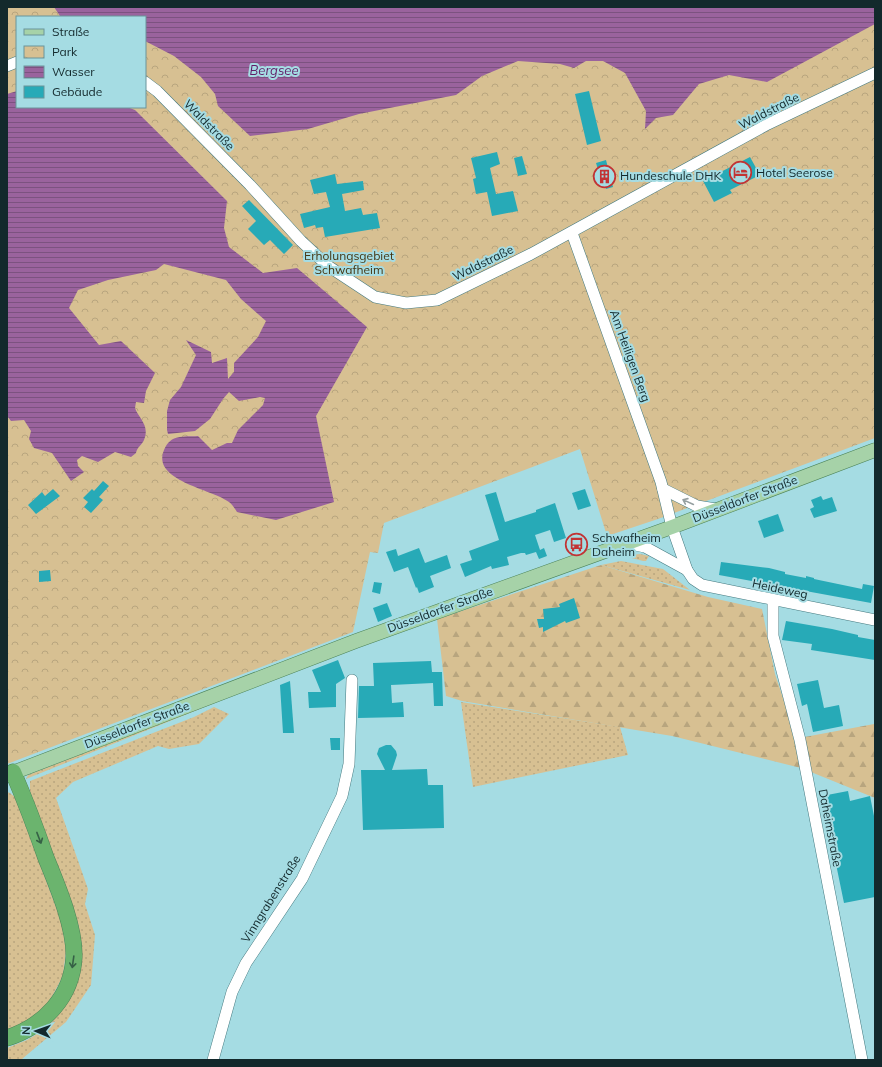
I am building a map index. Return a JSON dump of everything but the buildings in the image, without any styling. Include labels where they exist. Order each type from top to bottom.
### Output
[{"type":"highway","points":[[7,1038],[32,1026],[49,1014],[61,1000],[71,979],[74,956],[69,921],[10,774]]},
{"type":"main road","name":"Düsseldorfer Straße","points":[[10,774],[356,641],[672,527],[716,509],[875,450]]},
{"type":"street","name":"Waldstraße","points":[[146,83],[157,91],[250,185],[301,241],[328,266],[375,296],[406,303],[437,300],[572,233],[646,190],[768,124],[875,72]]},
{"type":"street","name":"Am Heiligen Berg","points":[[572,233],[663,489],[671,517],[672,527]]},
{"type":"street","points":[[663,489],[697,506],[716,509]]},
{"type":"street","name":"Heideweg","points":[[672,527],[687,570],[693,579],[702,585],[773,601],[875,620]]},
{"type":"street","name":"Heideweg","points":[[625,543],[645,547],[687,570]]},
{"type":"street","name":"Daheimstraße","points":[[773,601],[773,636],[800,740],[862,1060]]},
{"type":"street","name":"Vinngrabenstraße","points":[[213,1060],[232,992],[246,963],[302,879],[342,796],[349,764],[352,680]]},
{"type":"green space","name":"Erholungsgebiet Schwafheim","points":[[7,7],[875,7],[875,438],[658,519],[607,536],[580,449],[384,523],[378,553],[370,552],[353,632],[7,764]]},
{"type":"green space","points":[[640,554],[649,556],[646,561],[624,556]]},
{"type":"green space","points":[[621,561],[663,569],[690,590],[601,565]]},
{"type":"green space","points":[[601,565],[708,597],[762,609],[775,674],[786,707],[794,739],[874,724],[875,721],[875,798],[801,768],[672,736],[462,701],[446,696],[437,619]]},
{"type":"green space","points":[[231,695],[212,704],[26,779],[28,775]]},
{"type":"green space","points":[[461,702],[620,727],[628,755],[473,787]]},
{"type":"green space","points":[[214,707],[229,714],[199,744],[169,749],[158,746],[73,782],[56,798],[88,889],[85,904],[95,935],[91,985],[66,1022],[22,1059],[7,1060],[7,1048],[27,1040],[47,1028],[62,1010],[80,967],[82,946],[78,924],[30,792],[30,781],[194,717]]},
{"type":"green space","points":[[7,792],[15,797],[62,923],[66,951],[63,976],[46,1008],[30,1024],[7,1030]]},
{"type":"water","name":"Bergsee","points":[[54,7],[875,7],[875,24],[767,82],[729,75],[699,84],[673,115],[656,118],[645,129],[646,111],[625,73],[603,61],[586,61],[574,68],[560,64],[518,61],[482,76],[456,95],[359,114],[308,129],[250,136],[218,106],[215,94],[201,77],[174,56],[146,42],[146,16],[60,16]]},
{"type":"water","points":[[16,91],[16,108],[130,108],[135,110],[227,201],[224,228],[229,247],[263,273],[297,268],[367,327],[316,416],[334,502],[276,520],[237,512],[229,502],[221,497],[186,483],[175,477],[166,469],[162,461],[164,450],[170,441],[178,437],[198,436],[212,450],[227,443],[232,443],[238,430],[263,405],[265,398],[260,397],[239,401],[229,392],[210,419],[195,431],[168,434],[167,411],[170,400],[181,387],[196,355],[186,340],[211,352],[212,363],[227,358],[228,379],[234,372],[234,363],[258,337],[266,321],[241,299],[226,280],[164,264],[156,270],[108,280],[78,290],[69,308],[99,345],[121,341],[155,373],[146,391],[144,403],[136,402],[135,408],[145,426],[146,435],[136,453],[131,457],[115,452],[98,462],[82,456],[77,460],[78,466],[84,472],[71,481],[52,453],[34,448],[29,439],[31,431],[24,420],[11,421],[7,416],[7,94]]},
{"type":"place","name":"Hotel Seerose","points":[[740,173]]},
{"type":"place","name":"Hundeschule DHK","points":[[605,176]]},
{"type":"place","name":"Schwafheim Daheim","points":[[577,545]]}]
